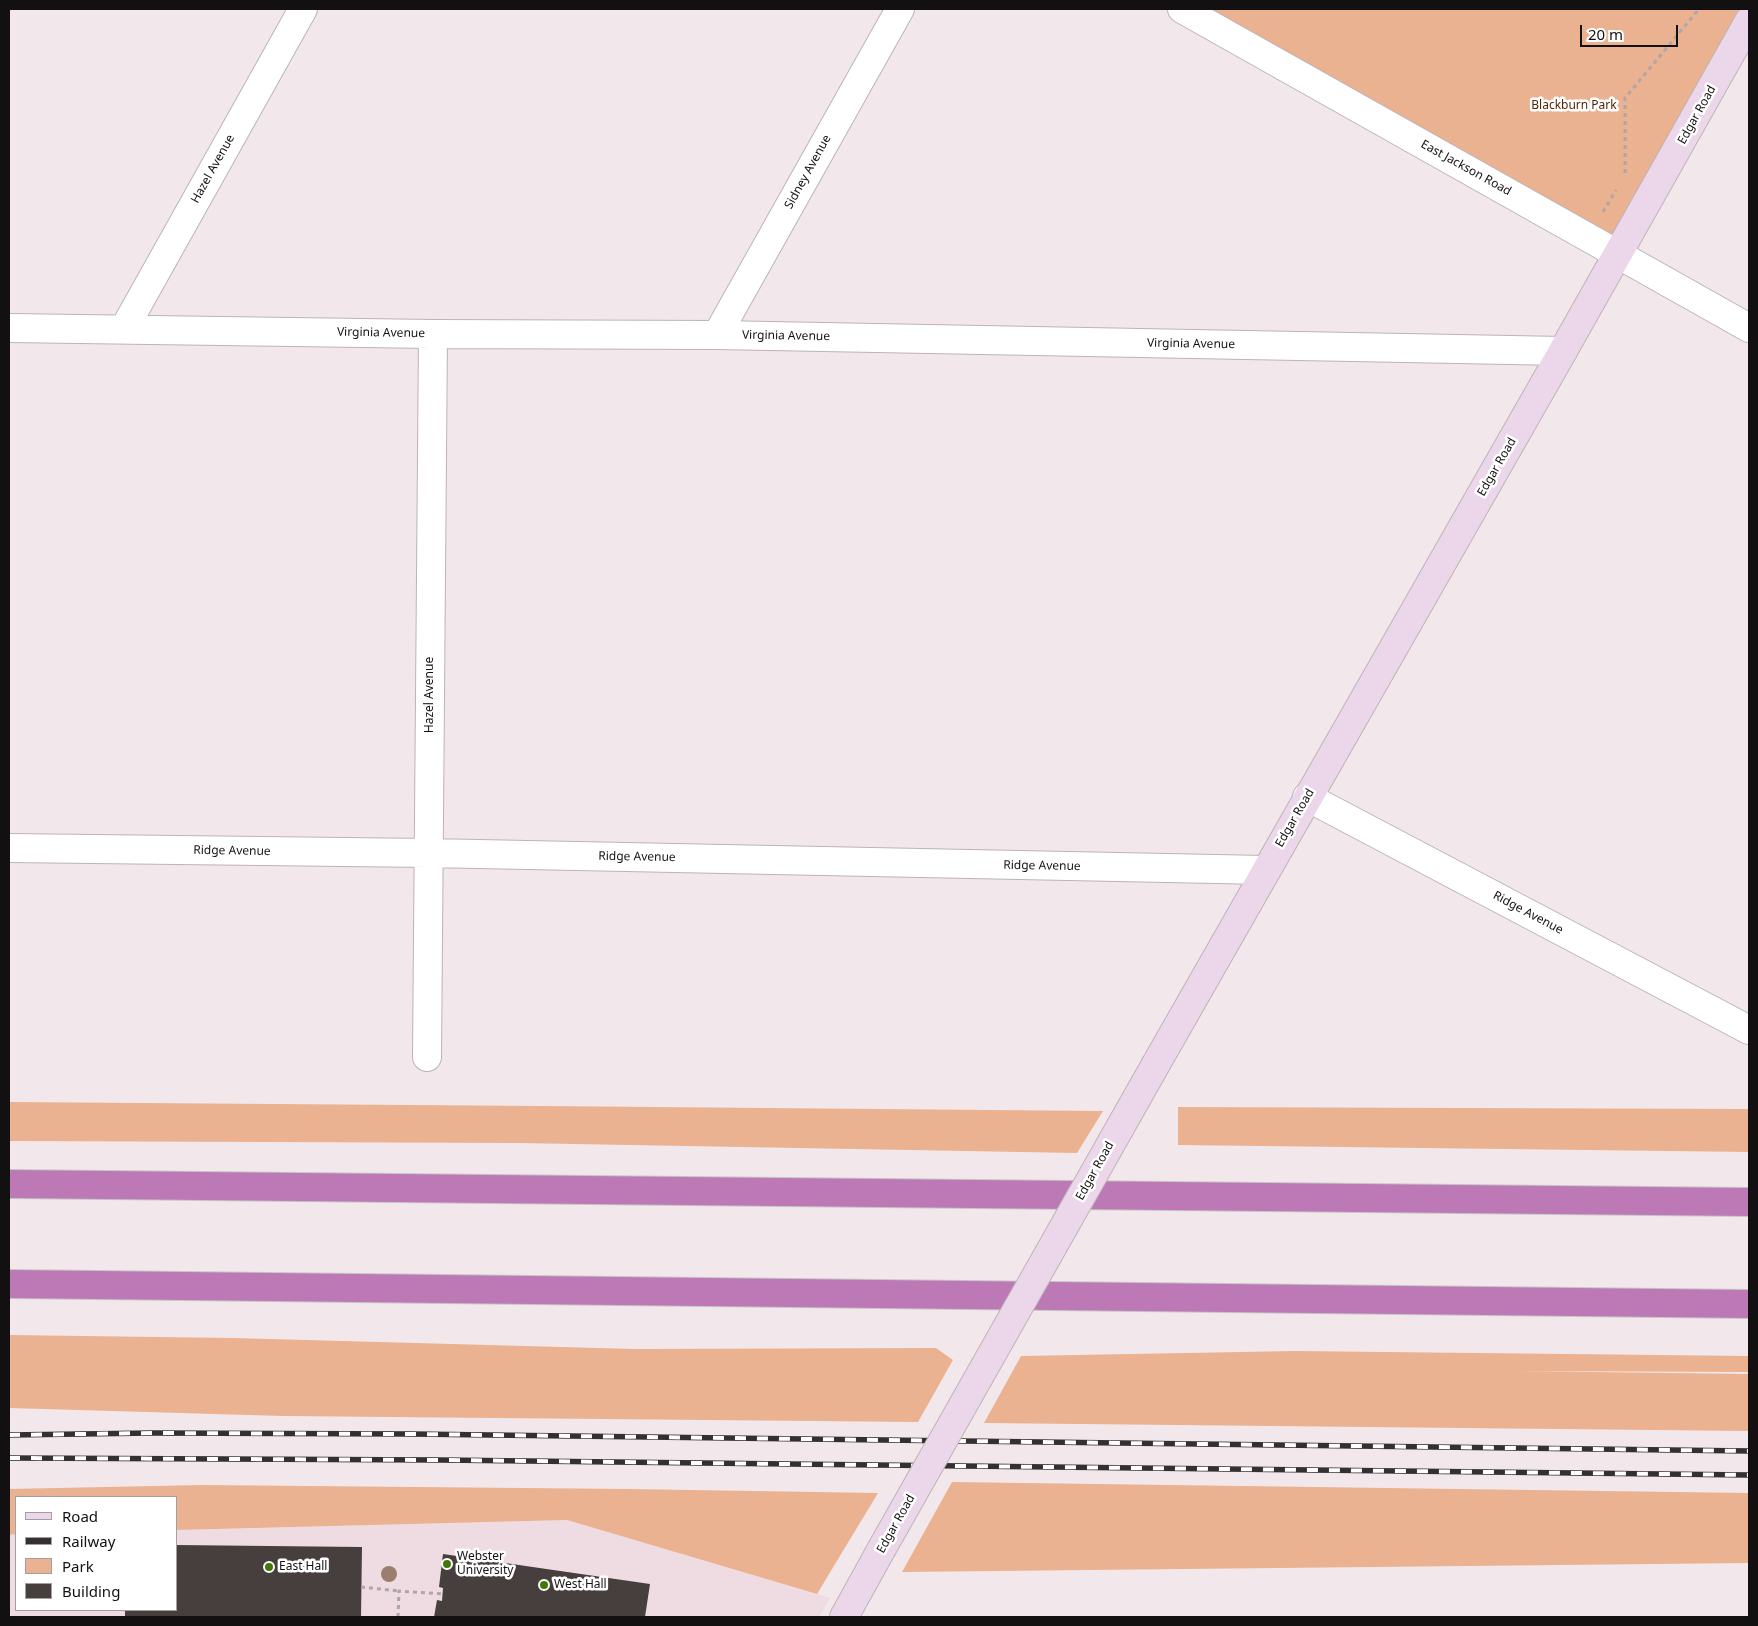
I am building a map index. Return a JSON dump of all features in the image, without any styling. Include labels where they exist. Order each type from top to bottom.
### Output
[{"type":"highway","points":[[9,1184],[1749,1202]]},
{"type":"highway","points":[[9,1284],[1749,1304]]},
{"type":"street","name":"Hazel Avenue","points":[[124,329],[303,9]]},
{"type":"street","name":"Sidney Avenue","points":[[716,335],[900,9]]},
{"type":"street","name":"East Jackson Road","points":[[1182,9],[1589,236],[1749,328]]},
{"type":"street","name":"Edgar Road","points":[[844,1617],[1265,870],[1619,253],[1749,21]]},
{"type":"street","name":"Virginia Avenue","points":[[9,328],[433,334],[716,335],[1563,351]]},
{"type":"street","name":"Hazel Avenue","points":[[427,1057],[433,334]]},
{"type":"street","name":"Ridge Avenue","points":[[1308,797],[1749,1030]]},
{"type":"street","name":"Ridge Avenue","points":[[9,848],[429,853],[1265,870]]},
{"type":"path","points":[[1621,180],[1626,172],[1625,98],[1699,9]]},
{"type":"path","points":[[1589,236],[1617,188]]},
{"type":"path","points":[[361,1587],[442,1594]]},
{"type":"path","points":[[398,1617],[399,1591]]},
{"type":"shaded area","name":"Webster University","points":[[567,1520],[830,1598],[819,1617],[9,1617],[9,1535],[15,1534],[15,1611],[178,1611],[178,1530]]},
{"type":"green space","name":"Blackburn Park","points":[[1203,9],[1739,9],[1615,242]]},
{"type":"green space","points":[[9,1102],[1103,1111],[1077,1153],[518,1143],[9,1141]]},
{"type":"green space","points":[[1178,1107],[1749,1109],[1749,1152],[1178,1145]]},
{"type":"green space","points":[[9,1335],[233,1338],[635,1349],[936,1348],[953,1360],[918,1422],[283,1416],[9,1408]]},
{"type":"green space","points":[[1295,1351],[1749,1356],[1749,1372],[1514,1371],[1749,1374],[1749,1431],[984,1423],[1021,1356]]},
{"type":"green space","points":[[952,1482],[1749,1493],[1749,1563],[902,1572]]},
{"type":"green space","points":[[203,1485],[878,1493],[817,1594],[567,1520],[178,1530],[178,1496],[15,1496],[15,1534],[9,1535],[9,1489]]},
{"type":"building","name":"East Hall","points":[[178,1545],[362,1547],[361,1617],[125,1617],[125,1611],[178,1611]]},
{"type":"building","name":"West Hall","points":[[443,1554],[650,1584],[645,1617],[434,1617],[437,1600],[442,1601],[443,1588],[439,1587]]},
{"type":"railway","points":[[9,1435],[152,1433],[412,1434],[1749,1451]]},
{"type":"railway","points":[[9,1458],[440,1460],[1749,1475]]},
{"type":"place","name":"Webster University","points":[[447,1564]]},
{"type":"place","name":"East Hall","points":[[269,1567]]},
{"type":"place","name":"West Hall","points":[[544,1585]]}]
